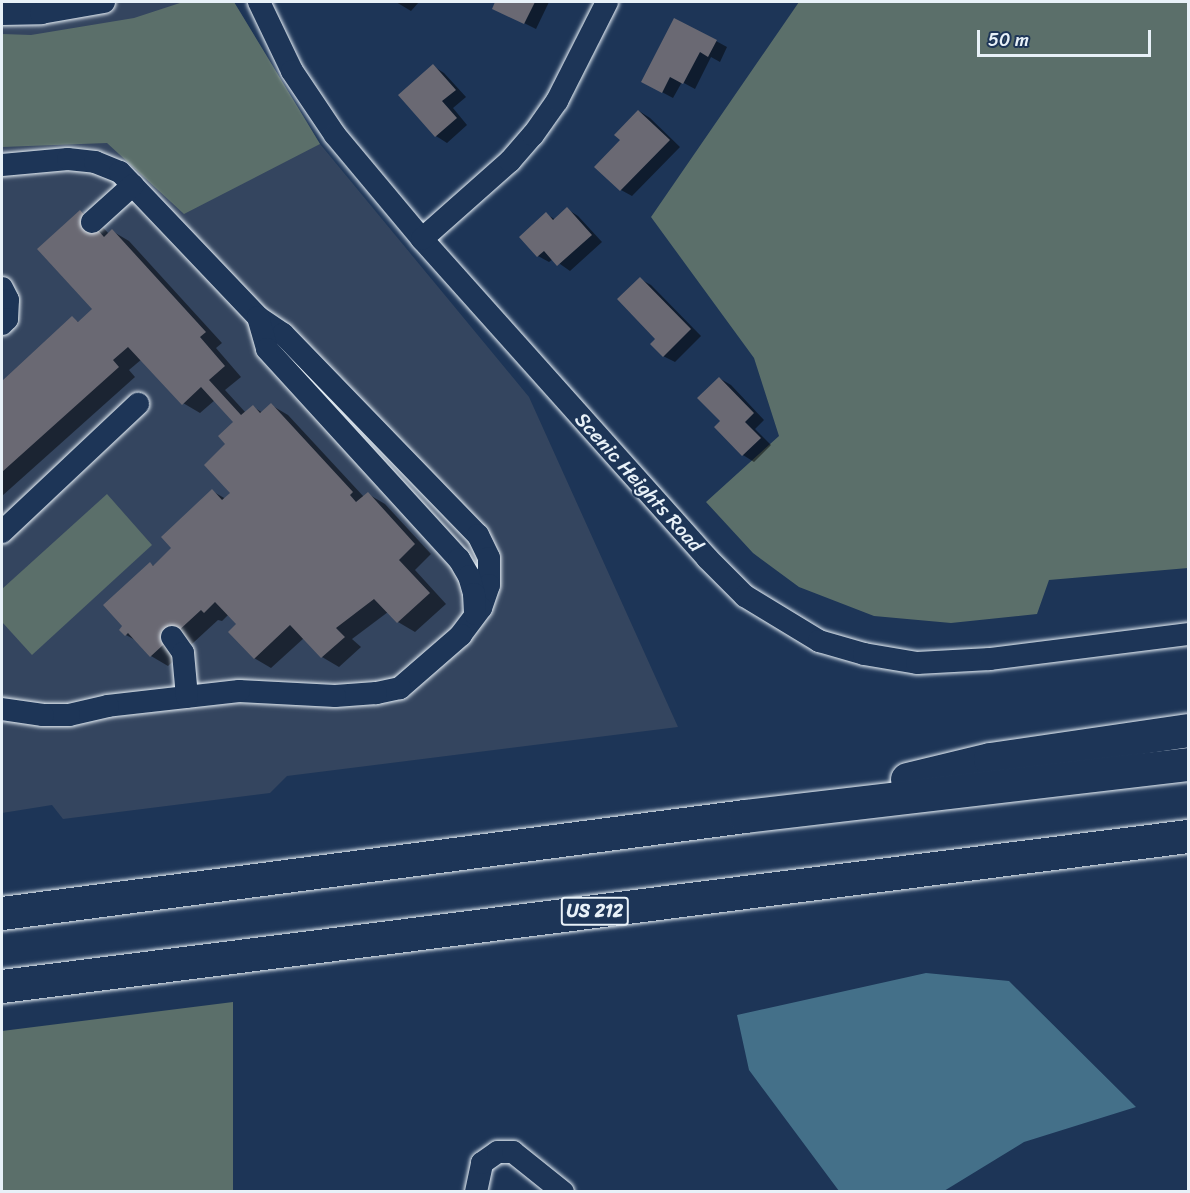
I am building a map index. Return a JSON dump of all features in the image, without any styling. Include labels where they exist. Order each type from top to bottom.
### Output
[{"type":"highway","points":[[745,816],[990,759],[1188,730]]},
{"type":"highway","points":[[2,913],[745,816],[1188,764]]},
{"type":"highway","name":"US 212","points":[[2,986],[1188,836]]},
{"type":"street","points":[[2,14],[41,13],[104,2]]},
{"type":"street","name":"Scenic Heights Road","points":[[259,2],[273,36],[306,96],[335,135],[423,239],[707,558],[745,596],[819,641],[864,654],[917,663],[990,659],[1188,634]]},
{"type":"street","points":[[423,239],[510,161],[533,135],[557,101],[608,2]]},
{"type":"street","points":[[2,165],[68,159],[95,162],[120,172],[258,317],[283,334],[478,535],[489,558],[489,585],[475,616],[461,635],[400,688],[376,693],[335,696],[239,691],[108,706],[69,715],[43,715],[2,709]]},
{"type":"street","points":[[92,222],[133,185]]},
{"type":"street","points":[[2,288],[8,300],[7,319],[2,324]]},
{"type":"street","points":[[258,317],[267,350],[459,560],[469,576],[474,594],[475,616]]},
{"type":"street","points":[[2,532],[138,404]]},
{"type":"street","points":[[172,637],[183,653],[187,697]]},
{"type":"street","points":[[476,1191],[482,1163],[498,1152],[513,1152],[563,1191]]},
{"type":"shaded area","points":[[2,2],[234,2],[320,144],[529,397],[678,727],[287,776],[270,793],[63,819],[52,805],[2,813]]},
{"type":"shaded area","points":[[926,973],[1009,981],[1136,1107],[1024,1142],[944,1191],[839,1191],[749,1070],[737,1015]]},
{"type":"green space","points":[[183,2],[234,2],[320,144],[184,214],[107,143],[2,147],[2,34],[31,35],[134,18]]},
{"type":"green space","points":[[799,2],[1188,2],[1188,568],[1049,580],[1037,614],[951,623],[874,616],[799,587],[753,553],[706,502],[779,436],[754,358],[651,217]]},
{"type":"green space","points":[[107,494],[152,545],[32,655],[2,622],[2,589]]},
{"type":"green space","points":[[233,1002],[233,1191],[2,1191],[2,1031]]},
{"type":"building","points":[[495,2],[535,2],[524,24],[492,9]]},
{"type":"building","points":[[674,18],[717,40],[708,57],[700,52],[683,84],[670,77],[662,93],[641,82]]},
{"type":"building","points":[[433,64],[456,90],[442,101],[457,118],[435,137],[398,95]]},
{"type":"building","points":[[638,110],[670,140],[620,191],[594,167],[620,140],[614,135]]},
{"type":"building","points":[[567,207],[592,235],[557,266],[544,251],[537,257],[519,237],[546,212],[553,220]]},
{"type":"building","points":[[80,210],[104,237],[112,229],[206,332],[200,337],[225,366],[209,380],[241,415],[253,405],[260,413],[271,403],[353,492],[350,495],[356,502],[368,492],[415,544],[399,560],[430,593],[397,623],[374,599],[336,628],[345,637],[321,658],[290,625],[254,659],[228,632],[236,624],[215,602],[204,613],[201,610],[150,657],[128,633],[125,636],[119,630],[122,626],[103,605],[150,562],[153,566],[171,548],[161,537],[212,489],[222,500],[230,493],[204,465],[225,444],[218,436],[233,422],[201,387],[182,405],[128,347],[113,360],[119,367],[2,472],[2,381],[72,316],[78,322],[92,309],[37,249]]},
{"type":"building","points":[[640,277],[691,329],[663,357],[650,344],[655,339],[617,299]]},
{"type":"building","points":[[719,377],[754,413],[745,422],[761,438],[742,456],[714,427],[720,421],[697,398]]}]
